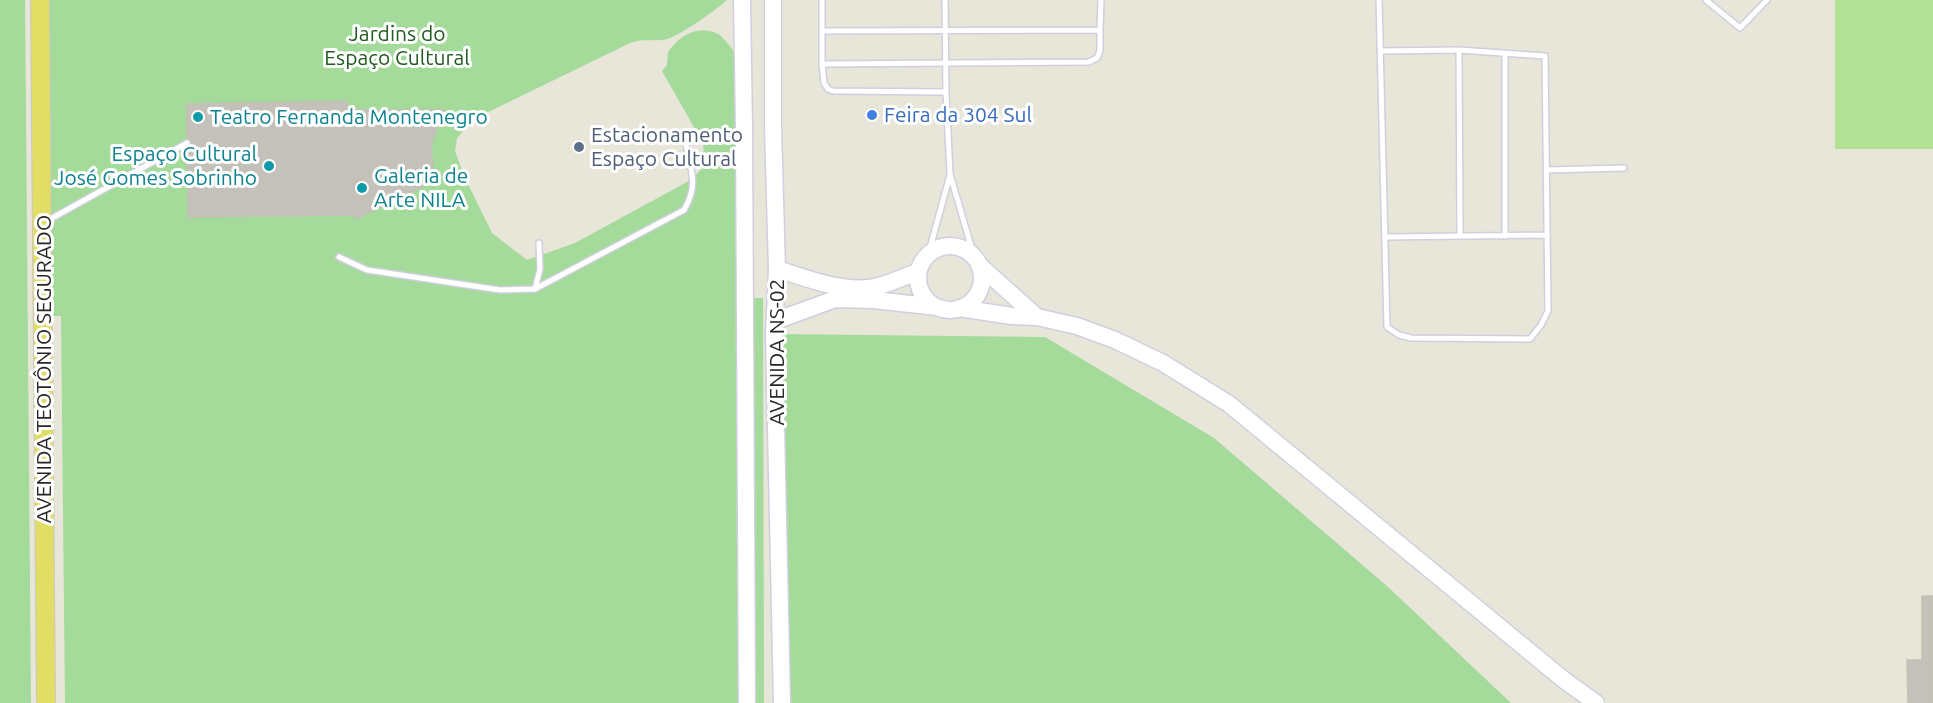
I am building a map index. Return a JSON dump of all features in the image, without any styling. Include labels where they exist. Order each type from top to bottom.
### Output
[{"type":"main road","name":"AVENIDA TEOTÔNIO SEGURADO","points":[[40,0],[46,703]]},
{"type":"street","name":"AVENIDA NS-02","points":[[742,0],[747,703]]},
{"type":"street","name":"AVENIDA NS-02","points":[[773,0],[773,128],[777,268],[775,321],[782,703]]},
{"type":"street","points":[[937,307],[930,303],[920,289],[918,273],[921,263],[936,249],[956,246],[966,250],[1037,317]]},
{"type":"street","points":[[960,308],[971,302],[979,291],[982,278],[976,261]]},
{"type":"street","points":[[777,268],[832,285],[853,288],[876,286],[918,273]]},
{"type":"street","points":[[775,321],[835,299],[874,300],[1037,317],[1077,326],[1115,340],[1162,363],[1229,404],[1564,680],[1596,703]]},
{"type":"lane","points":[[822,0],[822,64],[824,83],[828,89],[833,91],[946,92]]},
{"type":"lane","points":[[945,0],[950,174],[976,261]]},
{"type":"lane","points":[[822,64],[1089,62],[1097,58],[1100,51],[1101,0]]},
{"type":"lane","points":[[1379,0],[1387,327],[1398,335],[1411,338],[1530,339],[1548,311],[1545,56],[1459,50],[1382,51]]},
{"type":"lane","points":[[1706,0],[1740,28],[1767,0]]},
{"type":"lane","points":[[822,31],[1100,30]]},
{"type":"lane","points":[[1459,50],[1460,236]]},
{"type":"lane","points":[[1504,236],[1505,54]]},
{"type":"lane","points":[[43,224],[187,143]]},
{"type":"lane","points":[[339,257],[367,270],[500,290],[535,289],[684,210],[692,197],[694,186],[686,144]]},
{"type":"lane","points":[[1546,170],[1624,168]]},
{"type":"lane","points":[[927,255],[950,174]]},
{"type":"lane","points":[[1386,237],[1546,235]]},
{"type":"lane","points":[[535,289],[540,269],[539,243]]},
{"type":"green space","points":[[0,0],[25,0],[31,703],[0,703]]},
{"type":"green space","name":"Jardins do Espaço Cultural","points":[[44,0],[727,0],[677,35],[663,40],[630,43],[474,119],[457,138],[455,151],[464,176],[492,233],[527,260],[575,243],[689,181],[705,166],[703,143],[662,71],[667,65],[668,52],[673,46],[696,31],[703,30],[718,34],[738,56],[740,298],[763,298],[764,703],[65,703],[61,316],[48,316]]},
{"type":"green space","points":[[1835,0],[1933,0],[1933,149],[1835,149]]},
{"type":"green space","points":[[774,334],[1045,337],[1214,438],[1387,586],[1511,703],[782,703]]},
{"type":"building","name":"Espaço Cultural José Gomes Sobrinho","points":[[347,101],[347,110],[444,110],[431,145],[434,181],[356,219],[354,215],[188,217],[187,149],[192,142],[187,138],[187,104]]},
{"type":"building","points":[[1922,596],[1933,596],[1933,703],[1908,703],[1907,660],[1922,660]]},
{"type":"place","name":"Feira da 304 Sul","points":[[872,115]]},
{"type":"place","name":"Teatro Fernanda Montenegro","points":[[198,117]]},
{"type":"place","name":"Estacionamento Espaço Cultural","points":[[579,147]]},
{"type":"place","name":"Espaço Cultural José Gomes Sobrinho","points":[[269,166]]},
{"type":"place","name":"Galeria de Arte NILA","points":[[362,188]]}]
